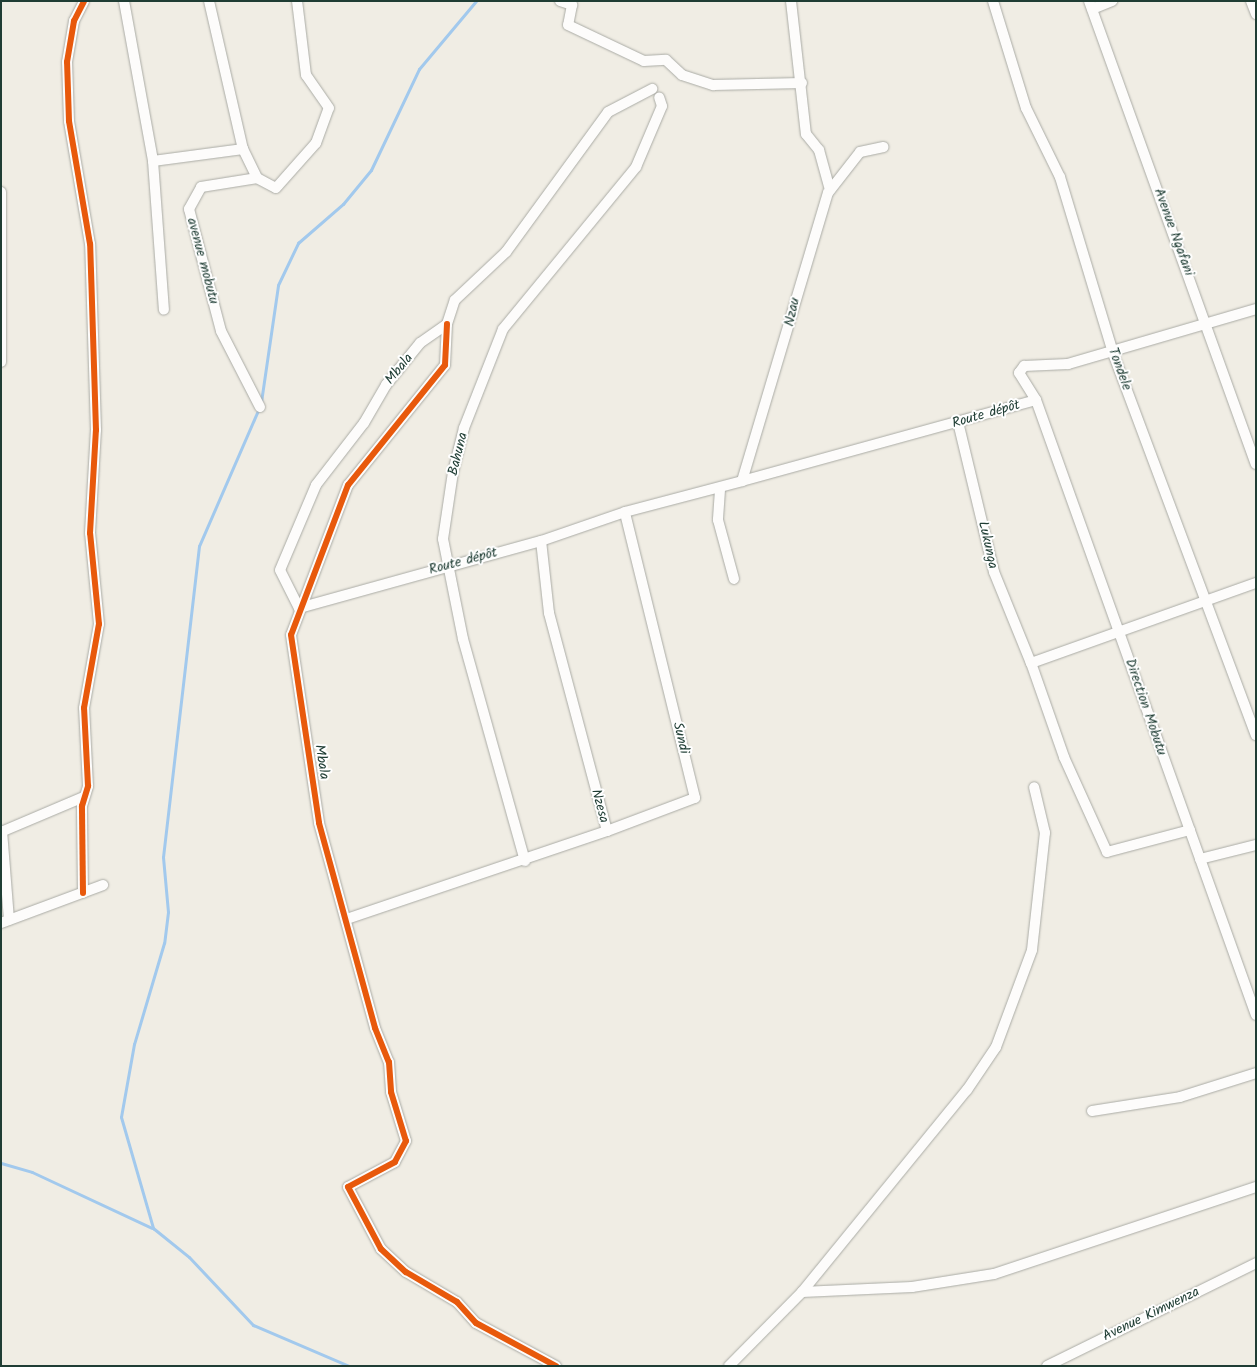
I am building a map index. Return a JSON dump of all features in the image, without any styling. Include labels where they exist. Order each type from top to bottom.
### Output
[{"type":"street","points":[[83,893],[84,798],[88,786],[84,708],[99,624],[90,532],[96,430],[95,360],[90,244],[69,121],[67,62],[74,21],[84,1]]},
{"type":"street","points":[[124,1],[153,161],[164,310]]},
{"type":"street","points":[[209,1],[243,149],[257,178]]},
{"type":"street","name":"avenue mobutu","points":[[260,407],[222,331],[189,208],[201,187],[257,178],[276,188],[316,143],[329,108],[306,75],[297,1]]},
{"type":"street","points":[[560,1],[572,5],[568,25],[644,61],[666,60],[682,75],[713,85],[802,83]]},
{"type":"street","points":[[791,1],[802,83],[806,134],[819,150],[830,190]]},
{"type":"street","name":"Tondele","points":[[993,1],[1026,108],[1060,176],[1113,353],[1256,736]]},
{"type":"street","points":[[1090,5],[1112,1]]},
{"type":"street","points":[[1250,1],[1256,14]]},
{"type":"street","name":"Avenue Ngafani","points":[[1090,5],[1208,324],[1256,464]]},
{"type":"street","name":"Bahuna","points":[[447,324],[455,300],[506,252],[608,112],[656,93],[662,106],[636,167],[503,329],[464,428],[453,472],[443,539],[463,639],[525,861]]},
{"type":"street","name":"Nzau","points":[[742,481],[782,359],[806,257],[830,190],[860,152],[883,147]]},
{"type":"street","points":[[153,161],[243,149]]},
{"type":"street","points":[[1,192],[1,362]]},
{"type":"street","name":"Route dépôt","points":[[742,481],[1036,400],[1019,373],[1024,366],[1068,364],[1113,353],[1256,309]]},
{"type":"street","points":[[299,608],[348,485],[445,365],[447,324]]},
{"type":"street","name":"Mbala","points":[[447,324],[420,343],[397,371],[316,486],[280,570],[299,608],[291,635],[319,823],[347,919],[374,1028],[389,1062],[391,1092],[406,1141],[395,1162],[348,1187],[356,1207],[384,1254],[406,1272],[457,1302],[476,1324],[556,1366]]},
{"type":"street","name":"Direction Mobutu","points":[[1036,400],[1256,1015]]},
{"type":"street","name":"Lukunga","points":[[958,422],[994,572],[1031,663],[1064,757],[1107,852],[1190,830]]},
{"type":"street","points":[[625,512],[720,490],[742,481]]},
{"type":"street","points":[[720,490],[718,520],[734,579]]},
{"type":"street","name":"Route dépôt","points":[[299,608],[448,564],[541,541],[625,512]]},
{"type":"street","name":"Sundi","points":[[607,831],[695,798],[667,677],[625,512]]},
{"type":"street","name":"Nzesa","points":[[347,919],[525,861],[607,831],[549,613],[541,541]]},
{"type":"street","points":[[1031,663],[1256,584]]},
{"type":"street","points":[[729,1366],[802,1292],[967,1090],[996,1047],[1032,950],[1045,833],[1034,787]]},
{"type":"street","points":[[84,798],[2,832],[5,921],[103,886]]},
{"type":"street","points":[[1200,859],[1256,845]]},
{"type":"street","points":[[1092,1111],[1180,1097],[1256,1073]]},
{"type":"street","points":[[802,1292],[912,1287],[994,1274],[1256,1187]]},
{"type":"street","name":"Avenue Kimwenza","points":[[1047,1366],[1256,1263]]},
{"type":"waterway","points":[[261,402],[278,285],[298,243],[343,204],[371,170],[419,69],[476,1]]},
{"type":"waterway","points":[[259,408],[199,546],[163,857],[168,912],[164,943],[134,1044],[121,1117],[153,1228],[189,1257],[253,1325],[349,1366]]},
{"type":"waterway","points":[[1,1163],[32,1172],[152,1228]]},
{"type":"cycle path","points":[[83,893],[82,806],[88,786],[84,708],[99,624],[90,533],[96,430],[90,244],[69,121],[67,62],[74,21],[84,1]]},
{"type":"cycle path","points":[[447,324],[445,365],[348,485],[291,635],[319,823],[375,1028],[389,1062],[391,1092],[406,1141],[395,1162],[348,1187],[381,1249],[406,1272],[457,1302],[476,1323],[556,1366]]}]
